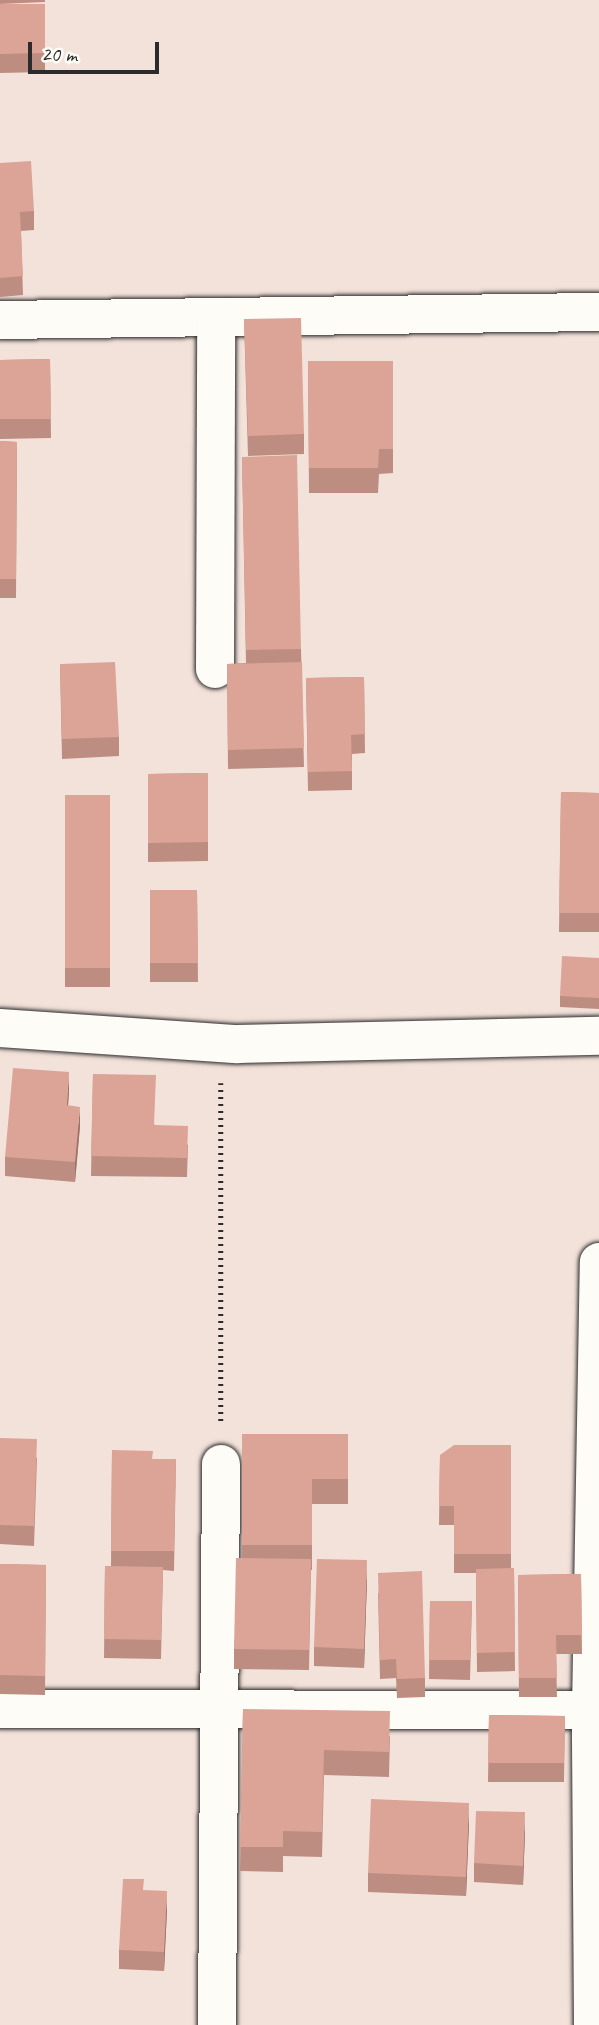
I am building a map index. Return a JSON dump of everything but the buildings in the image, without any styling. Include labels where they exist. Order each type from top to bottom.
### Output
[{"type":"street","points":[[0,320],[599,312]]},
{"type":"street","points":[[215,669],[216,317]]},
{"type":"street","points":[[0,1028],[221,1042],[599,1036]]},
{"type":"street","points":[[593,2025],[599,1262]]},
{"type":"street","points":[[217,2025],[221,1464]]},
{"type":"street","points":[[0,1709],[595,1710]]},
{"type":"path","points":[[221,1042],[221,1464]]}]
